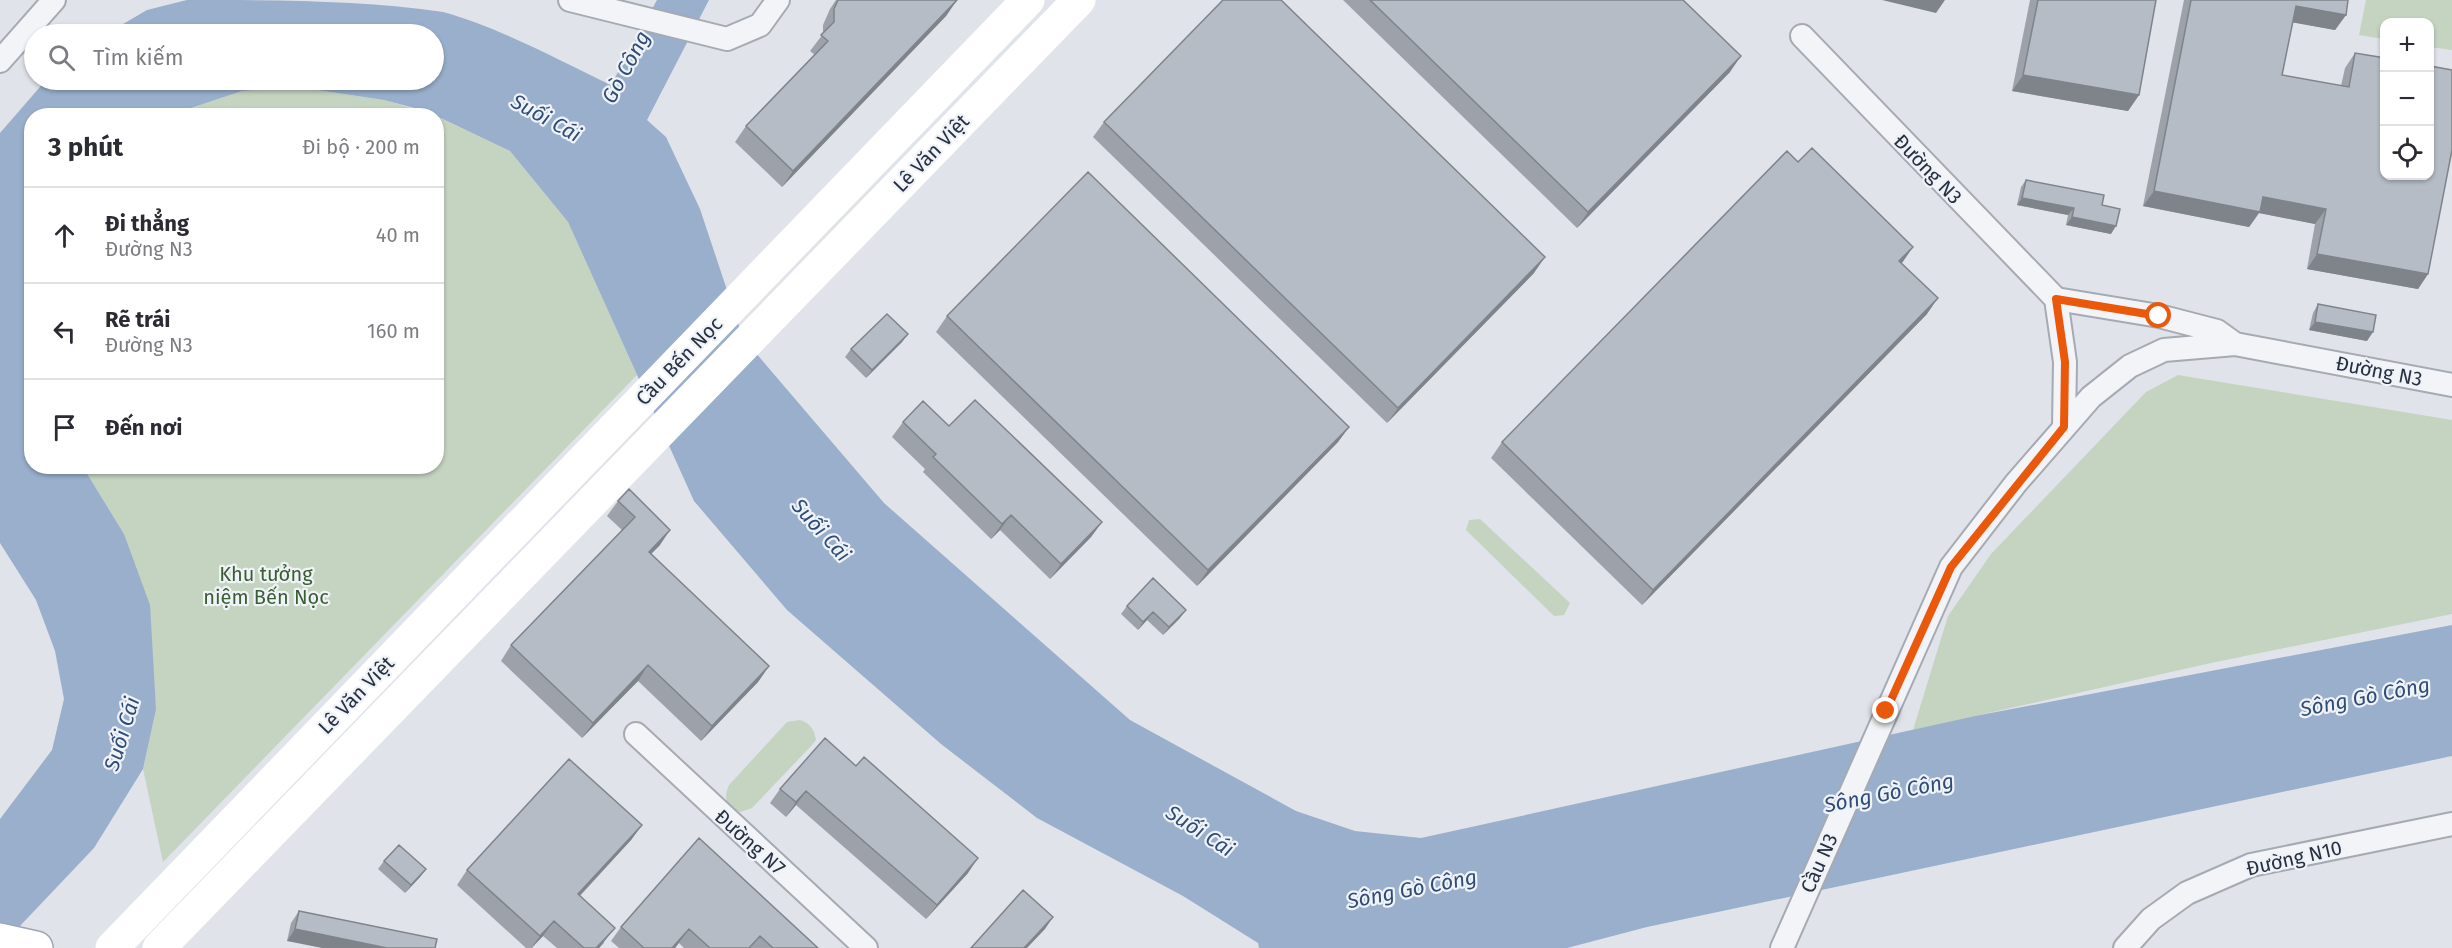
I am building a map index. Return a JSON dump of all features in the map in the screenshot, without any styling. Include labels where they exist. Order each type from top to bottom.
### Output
[{"type":"main road","name":"Lê Văn Việt","points":[[757,280],[1028,0]]},
{"type":"main road","name":"Lê Văn Việt","points":[[784,306],[1079,0]]},
{"type":"main road","name":"Cầu Bến Nọc","points":[[601,441],[757,280]]},
{"type":"main road","name":"Cầu Bến Nọc","points":[[627,466],[784,306]]},
{"type":"main road","name":"Lê Văn Việt","points":[[112,948],[601,441]]},
{"type":"main road","name":"Lê Văn Việt","points":[[159,948],[627,466]]},
{"type":"main road","points":[[476,571],[501,596]]},
{"type":"main road","points":[[0,940],[36,948]]},
{"type":"street","points":[[33,24],[54,0]]},
{"type":"street","points":[[570,0],[622,11],[727,39],[760,25],[778,0]]},
{"type":"street","points":[[0,61],[24,34]]},
{"type":"street","name":"Đường N3","points":[[1802,36],[2056,299],[2159,316],[2217,332],[2235,344]]},
{"type":"street","points":[[2056,299],[2065,362],[2064,427]]},
{"type":"street","name":"Đường N3","points":[[1886,711],[1951,567],[2064,427],[2091,397],[2130,366],[2164,350],[2235,344],[2452,385]]},
{"type":"street","name":"Cầu N3","points":[[1782,948],[1886,711]]},
{"type":"street","name":"Đường N7","points":[[636,734],[866,948]]},
{"type":"street","name":"Đường N10","points":[[2125,948],[2151,920],[2187,893],[2251,865],[2452,824]]},
{"type":"green space","points":[[2366,0],[2452,0],[2452,50],[2434,48],[2434,18],[2380,18],[2380,38],[2359,35]]},
{"type":"green space","points":[[317,90],[384,100],[412,108],[191,108],[242,91]]},
{"type":"green space","name":"Khu tưởng niệm Bến Nọc","points":[[444,120],[510,151],[568,222],[637,375],[163,862],[143,769],[156,706],[124,534],[87,474],[444,474]]},
{"type":"green space","points":[[2178,375],[2452,420],[2452,614],[2211,663],[1913,730],[1948,616],[1991,554],[2146,392]]},
{"type":"green space","points":[[1480,519],[1570,603],[1564,615],[1554,616],[1466,530],[1469,520]]},
{"type":"green space","points":[[800,720],[807,723],[814,733],[816,740],[812,745],[752,808],[740,812],[729,805],[726,794],[729,785],[787,722]]},
{"type":"water","points":[[187,0],[348,3],[443,12],[507,35],[611,85],[657,0],[709,0],[647,120],[666,137],[700,209],[743,338],[884,503],[1130,720],[1296,811],[1355,831],[1421,838],[1975,716],[2452,625],[2452,756],[1647,927],[1567,948],[1259,948],[1258,943],[1183,896],[1037,818],[941,744],[787,610],[694,501],[568,222],[510,151],[444,120],[444,108],[415,108],[384,100],[317,90],[444,90],[444,24],[123,24],[147,10]]},
{"type":"water","name":"Suối Cái","points":[[37,90],[256,90],[242,91],[191,108],[24,108],[24,474],[87,474],[124,534],[150,605],[156,709],[143,769],[94,848],[0,947],[0,819],[52,750],[64,699],[55,651],[36,600],[0,543],[0,133]]},
{"type":"building","points":[[838,0],[957,0],[793,171],[746,126],[828,41],[821,35],[834,22],[834,9]]},
{"type":"building","points":[[1223,0],[1281,0],[1545,257],[1398,408],[1104,122]]},
{"type":"building","points":[[1370,0],[1683,0],[1741,56],[1588,212]]},
{"type":"building","points":[[2038,0],[2156,0],[2139,95],[2023,75]]},
{"type":"building","points":[[2191,0],[2348,0],[2346,15],[2296,6],[2282,75],[2349,87],[2355,53],[2380,57],[2380,180],[2434,180],[2434,67],[2452,70],[2452,150],[2428,274],[2317,254],[2326,209],[2263,197],[2260,212],[2154,191]]},
{"type":"building","points":[[1812,148],[1913,247],[1899,261],[1938,298],[1653,590],[1502,442],[1787,151],[1798,162]]},
{"type":"building","points":[[1088,172],[1349,427],[1208,570],[947,316]]},
{"type":"building","points":[[2026,180],[2104,195],[2102,205],[2120,209],[2116,226],[2072,217],[2074,208],[2022,198]]},
{"type":"building","points":[[2318,304],[2376,315],[2373,332],[2315,322]]},
{"type":"building","points":[[887,314],[908,334],[872,370],[851,349]]},
{"type":"building","points":[[975,400],[1102,522],[1061,564],[1011,515],[1002,524],[933,457],[936,454],[903,422],[923,401],[949,426]]},
{"type":"building","points":[[629,489],[670,530],[649,552],[769,666],[712,726],[648,665],[593,723],[511,645],[635,517],[618,501]]},
{"type":"building","points":[[1153,578],[1186,610],[1169,627],[1153,612],[1143,622],[1127,606]]},
{"type":"building","points":[[825,738],[856,766],[864,757],[978,858],[937,905],[806,791],[796,802],[780,789]]},
{"type":"building","points":[[569,759],[642,825],[578,894],[615,928],[596,948],[584,948],[554,921],[540,936],[467,870]]},
{"type":"building","points":[[699,838],[818,948],[773,948],[760,936],[749,948],[710,948],[689,929],[672,948],[644,948],[621,927]]},
{"type":"building","points":[[399,845],[426,869],[411,885],[384,861]]},
{"type":"building","points":[[1023,890],[1053,917],[1024,948],[971,948]]},
{"type":"building","points":[[299,911],[437,939],[435,948],[387,948],[295,929]]},
{"type":"route","points":[[1886,711],[1951,567],[2016,483],[2064,427],[2065,362],[2056,299],[2159,316]]},
{"type":"water label","name":"Gò Công","points":[[626,67]]},
{"type":"water label","name":"Sông Gò Công","points":[[2365,697]]},
{"type":"water label","name":"Sông Gò Công","points":[[1889,793]]},
{"type":"water label","name":"Sông Gò Công","points":[[1412,889]]}]
